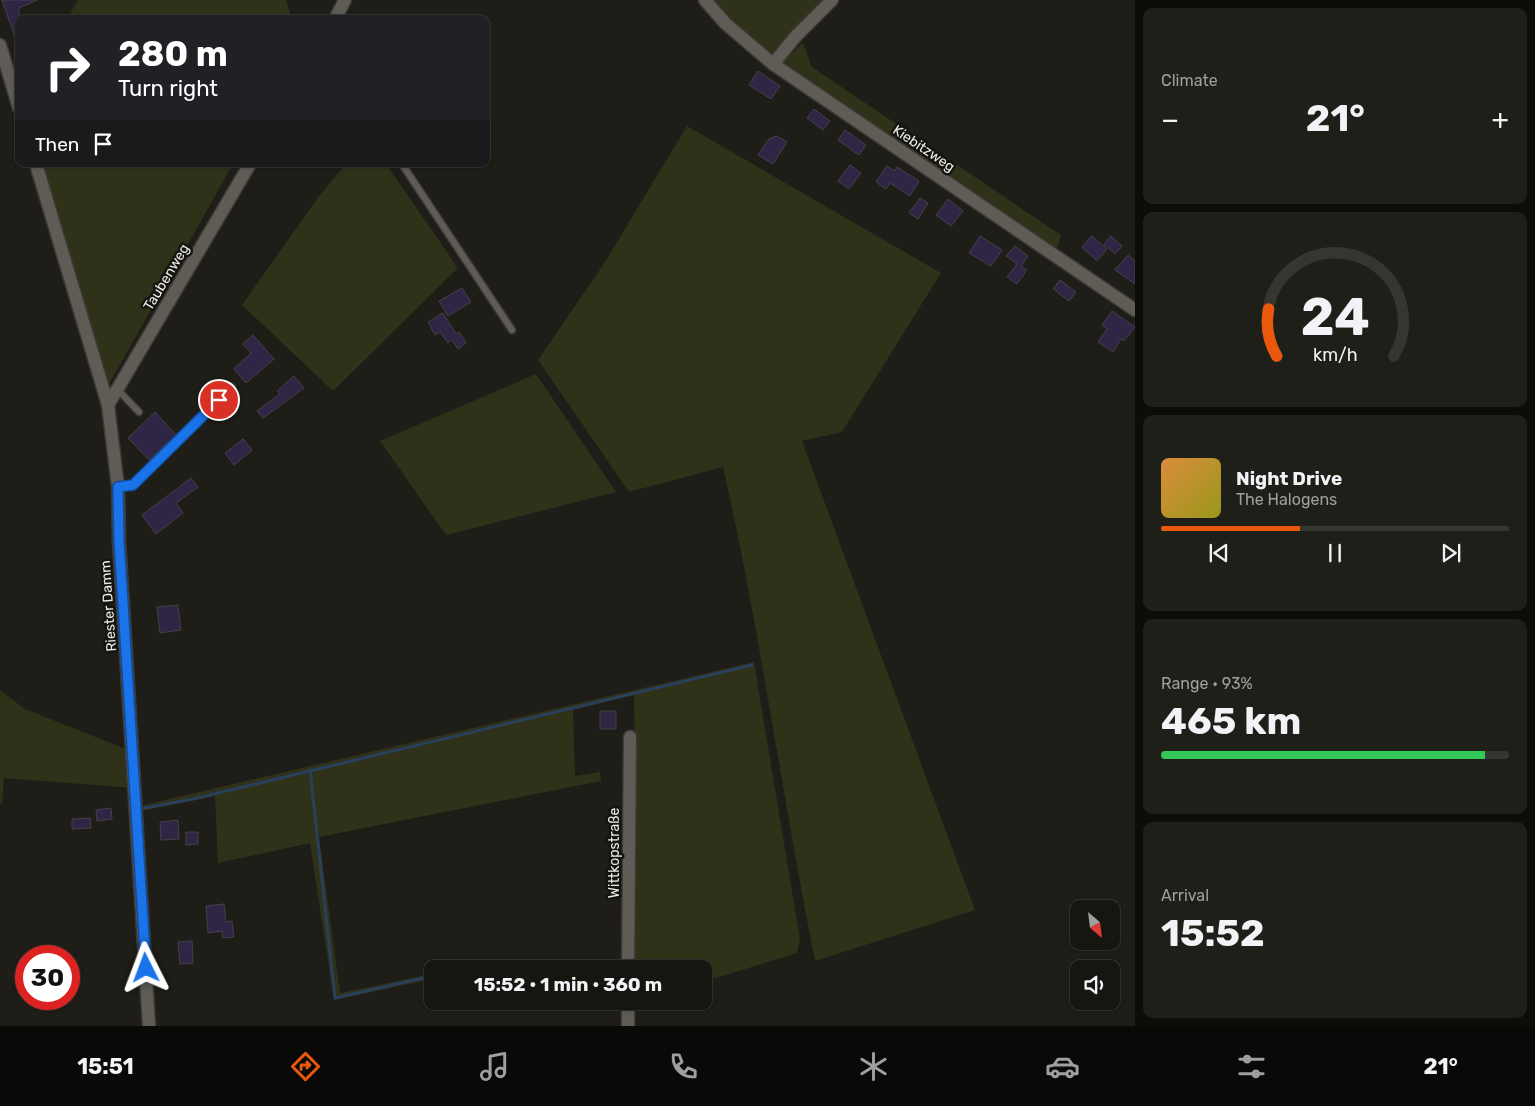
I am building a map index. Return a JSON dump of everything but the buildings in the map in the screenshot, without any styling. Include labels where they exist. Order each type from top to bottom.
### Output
[{"type":"street","points":[[337,15],[345,0]]},
{"type":"street","name":"Kiebitzweg","points":[[705,0],[725,23],[773,64],[1135,310]]},
{"type":"street","points":[[773,64],[796,36],[832,0]]},
{"type":"street","points":[[0,45],[15,95]]},
{"type":"street","name":"Riester Damm","points":[[37,167],[108,405],[118,487],[119,541],[149,1026]]},
{"type":"street","name":"Taubenweg","points":[[108,405],[248,167]]},
{"type":"street","name":"Wittkopstraße","points":[[628,960],[630,737]]},
{"type":"street","points":[[628,1010],[628,1026]]},
{"type":"lane","points":[[404,167],[512,330]]},
{"type":"lane","points":[[118,487],[133,485],[232,387]]},
{"type":"lane","points":[[118,390],[139,412]]},
{"type":"green space","points":[[78,0],[286,0],[291,15],[69,15]]},
{"type":"green space","points":[[713,0],[828,0],[771,59],[734,24]]},
{"type":"green space","points":[[803,43],[812,67],[1061,235],[1056,252],[779,66]]},
{"type":"green space","points":[[687,126],[941,273],[842,432],[802,441],[975,910],[815,961],[760,651],[723,467],[629,492],[538,360],[605,262]]},
{"type":"green space","points":[[42,167],[231,167],[108,386]]},
{"type":"green space","points":[[343,167],[388,167],[458,268],[333,391],[242,305],[319,196]]},
{"type":"green space","points":[[536,374],[616,492],[446,535],[380,441]]},
{"type":"green space","points":[[754,662],[800,939],[797,953],[712,979],[712,960],[633,960],[634,695],[573,710],[575,776],[600,772],[601,781],[319,837],[340,993],[424,976],[424,981],[334,1000],[310,843],[218,863],[215,796],[141,811],[144,805]]},
{"type":"green space","points":[[0,690],[25,709],[131,751],[133,788],[4,778],[2,804],[0,804]]},
{"type":"waterway","points":[[139,809],[193,799],[752,665]]},
{"type":"waterway","points":[[310,770],[335,998],[424,978]]},
{"type":"route","points":[[146,968],[119,541],[118,487],[133,485],[219,400]]}]
